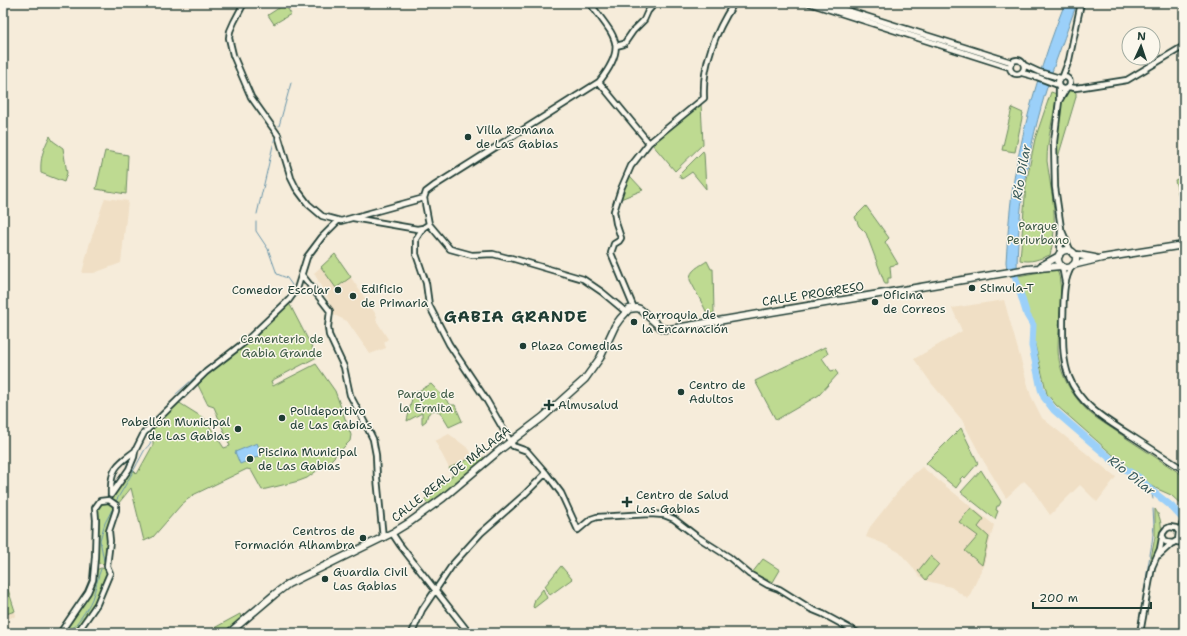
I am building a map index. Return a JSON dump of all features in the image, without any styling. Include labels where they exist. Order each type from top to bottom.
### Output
[{"type":"main road","points":[[1028,270],[1061,266],[1067,268],[1073,265],[1102,258],[1184,245]]},
{"type":"main road","points":[[1028,270],[1043,265],[1066,251],[1087,257],[1102,258]]},
{"type":"main road","points":[[1072,253],[1075,260],[1073,265]]},
{"type":"main road","points":[[1059,255],[1058,261],[1061,266]]},
{"type":"main road","name":"CALLE PROGRESO","points":[[634,308],[640,309],[664,330],[1028,270]]},
{"type":"main road","name":"CALLE REAL DE MÁLAGA","points":[[229,633],[288,584],[392,534],[429,508],[543,417],[585,379],[600,358],[615,326],[626,312],[634,308]]},
{"type":"street","points":[[244,3],[230,31],[229,38],[233,55],[251,97],[278,135],[291,178],[296,188],[308,204],[317,213],[330,219],[338,220],[351,218],[424,198]]},
{"type":"street","points":[[590,3],[612,35],[617,50],[614,58],[599,82],[434,186],[426,192],[424,198],[429,224],[450,249],[472,255],[493,254],[511,258],[583,279],[602,292],[626,312]]},
{"type":"street","points":[[616,46],[624,44],[633,30],[644,20],[648,11],[655,3]]},
{"type":"street","points":[[634,308],[611,253],[614,244],[621,238],[614,211],[621,189],[631,166],[649,143],[704,98],[703,86],[710,53],[734,3]]},
{"type":"street","points":[[809,3],[1009,67],[1013,74],[1016,75],[1022,73],[1062,77],[1070,80],[1080,87]]},
{"type":"street","points":[[824,3],[1011,62],[1018,60],[1064,89],[1127,80],[1184,46]]},
{"type":"street","points":[[1059,255],[1061,228],[1055,187],[1054,163],[1054,142],[1059,101],[1058,81],[1062,77],[1069,60],[1081,3]]},
{"type":"street","points":[[1059,101],[1068,88],[1070,80],[1069,60]]},
{"type":"street","points":[[1009,67],[1011,62]]},
{"type":"street","points":[[1022,73],[1024,64]]},
{"type":"street","points":[[599,82],[649,143]]},
{"type":"street","points":[[351,218],[416,229],[423,228]]},
{"type":"street","points":[[109,500],[129,469],[134,458],[135,451],[144,434],[155,421],[206,372],[246,341],[289,300],[297,288],[307,257],[322,237],[338,220]]},
{"type":"street","points":[[429,224],[423,228],[416,239],[416,254],[426,283],[429,304],[449,344],[513,446],[527,451],[546,473],[560,493],[578,530],[591,519],[597,517],[619,515],[664,515],[674,519],[749,574],[786,593],[811,609],[834,619],[858,633]]},
{"type":"street","points":[[1061,228],[1072,253]]},
{"type":"street","points":[[1065,284],[1073,265]]},
{"type":"street","points":[[1061,266],[1065,284],[1063,331],[1065,362],[1069,376],[1079,396],[1088,406],[1106,420],[1184,470]]},
{"type":"street","points":[[302,274],[330,311],[328,327],[329,335],[344,368],[350,395],[373,439],[376,455],[383,538]]},
{"type":"street","points":[[111,495],[114,468],[135,451]]},
{"type":"street","points":[[412,633],[422,610],[453,564],[481,533],[524,495],[546,473]]},
{"type":"street","points":[[60,633],[88,592],[93,580],[96,557],[96,520],[94,508],[100,501],[109,500],[116,505],[116,510],[109,531],[110,541],[107,566],[110,573],[97,604],[77,633]]},
{"type":"street","points":[[1140,633],[1152,567],[1158,556],[1163,533],[1166,529],[1183,522]]},
{"type":"street","points":[[1177,542],[1180,537],[1183,522]]},
{"type":"street","points":[[1174,527],[1181,532]]},
{"type":"street","points":[[392,534],[469,633]]},
{"type":"street","points":[[1163,537],[1166,542],[1171,544]]},
{"type":"street","points":[[1158,556],[1171,544],[1177,542],[1184,543]]},
{"type":"shaded area","points":[[105,198],[128,201],[121,263],[94,273],[82,273],[90,242]]},
{"type":"shaded area","points":[[335,254],[377,316],[376,320],[388,339],[384,342],[386,348],[370,354],[347,321],[334,315],[329,301],[314,273]]},
{"type":"shaded area","points":[[1004,300],[1031,396],[1042,418],[1116,477],[1097,502],[1080,485],[1050,515],[1032,489],[1024,481],[1006,498],[983,460],[962,420],[932,384],[914,359],[962,331],[952,308]]},
{"type":"shaded area","points":[[449,434],[469,449],[473,457],[449,468],[435,441]]},
{"type":"shaded area","points":[[922,467],[994,525],[983,567],[968,599],[951,587],[927,581],[918,575],[899,552],[866,537],[870,527],[908,479]]},
{"type":"shaded area","points":[[15,611],[16,616],[7,619],[12,633],[3,633],[3,615]]},
{"type":"green space","points":[[285,4],[291,14],[274,24],[268,15]]},
{"type":"green space","points":[[1070,90],[1074,90],[1076,97],[1056,164],[1057,124],[1061,104]]},
{"type":"green space","name":"Parque Periurbano","points":[[1051,92],[1057,94],[1047,152],[1054,213],[1052,247],[1050,255],[1035,260],[1024,261],[1020,260],[1026,184],[1035,139]]},
{"type":"green space","points":[[701,104],[703,144],[675,171],[652,144]]},
{"type":"green space","points":[[1012,108],[1023,113],[1015,152],[1002,150]]},
{"type":"green space","points":[[50,136],[53,141],[63,148],[67,173],[64,182],[41,173],[42,154]]},
{"type":"green space","points":[[105,151],[128,155],[126,194],[96,189]]},
{"type":"green space","points":[[703,151],[706,189],[692,172],[682,179],[679,175]]},
{"type":"green space","points":[[630,176],[643,190],[618,200],[625,183]]},
{"type":"green space","points":[[1184,176],[1184,196],[1179,197],[1175,180]]},
{"type":"green space","points":[[866,206],[889,238],[885,242],[898,264],[890,266],[891,278],[888,278],[888,284],[885,284],[866,233],[859,226],[855,217]]},
{"type":"green space","points":[[335,254],[351,277],[336,288],[321,267]]},
{"type":"green space","points":[[707,261],[711,269],[713,269],[714,313],[707,314],[690,280],[690,277],[693,271]]},
{"type":"green space","points":[[1057,269],[1061,287],[1058,356],[1065,380],[1073,394],[1095,417],[1184,476],[1184,507],[1171,495],[1153,487],[1121,462],[1056,405],[1047,394],[1018,276]]},
{"type":"green space","name":"Cementerio de Gabia Grande","points":[[289,303],[317,357],[271,381],[273,386],[316,364],[335,391],[351,435],[350,441],[330,461],[307,478],[299,481],[262,490],[251,470],[247,469],[193,495],[181,505],[153,537],[144,541],[131,488],[118,504],[112,498],[129,471],[134,471],[137,474],[153,445],[150,432],[178,402],[205,419],[224,448],[230,446],[214,407],[208,405],[198,385],[211,372],[246,345]]},
{"type":"green space","points":[[825,347],[828,354],[822,358],[831,371],[835,370],[838,374],[819,395],[776,420],[755,381]]},
{"type":"green space","name":"Parque de la Ermita","points":[[431,384],[451,405],[455,405],[462,421],[449,427],[440,412],[434,410],[428,414],[426,421],[422,424],[422,413],[407,421],[413,394]]},
{"type":"green space","points":[[961,428],[978,463],[965,478],[963,476],[960,479],[961,481],[956,488],[926,463]]},
{"type":"green space","points":[[476,456],[483,457],[484,460],[429,505],[424,500],[453,475],[449,468]]},
{"type":"green space","points":[[981,470],[1001,502],[999,506],[997,506],[996,510],[998,511],[995,519],[961,492]]},
{"type":"green space","points":[[103,503],[114,504],[114,512],[107,532],[106,564],[97,563],[99,521],[97,512],[98,508]]},
{"type":"green space","points":[[971,508],[984,519],[978,527],[989,537],[982,565],[965,551],[978,536],[959,522]]},
{"type":"green space","points":[[1155,509],[1160,519],[1162,531],[1158,548],[1150,564],[1155,537]]},
{"type":"green space","points":[[930,556],[939,564],[926,580],[918,571]]},
{"type":"green space","points":[[763,559],[780,570],[773,582],[752,573]]},
{"type":"green space","points":[[561,566],[572,579],[550,595],[545,586]]},
{"type":"green space","points":[[101,568],[106,569],[107,575],[96,603],[75,633],[62,633],[94,580],[96,570]]},
{"type":"green space","points":[[3,574],[15,611],[3,615]]},
{"type":"green space","points":[[543,589],[547,598],[534,608],[535,599]]},
{"type":"green space","points":[[240,614],[243,621],[229,633],[205,633]]},
{"type":"water","points":[[1065,3],[1077,3],[1052,72],[1032,144],[1023,193],[1017,268],[1007,270],[1006,262],[1010,206],[1019,151],[1049,45]]},
{"type":"water","points":[[257,443],[262,455],[240,464],[235,452]]},
{"type":"waterway","points":[[279,126],[291,83]]},
{"type":"waterway","points":[[257,214],[275,137]]},
{"type":"waterway","points":[[256,222],[256,231],[268,249],[277,274],[287,278],[292,285],[287,299],[280,305]]},
{"type":"waterway","name":"Río Dílar","points":[[1013,266],[1027,315],[1033,325],[1032,346],[1044,397],[1054,410],[1117,464],[1140,478],[1184,520]]},
{"type":"waterway","points":[[175,395],[202,371],[240,343],[259,325]]},
{"type":"waterway","points":[[116,501],[151,441],[148,435]]},
{"type":"waterway","name":"Río Dílar","points":[[1151,490],[1153,499]]},
{"type":"waterway","points":[[104,561],[100,540],[105,523],[113,508]]},
{"type":"waterway","points":[[1137,633],[1152,543],[1154,525],[1153,509]]},
{"type":"waterway","points":[[69,633],[82,617],[90,603],[101,569]]},
{"type":"place","name":"Villa Romana de Las Gabias","points":[[468,137]]},
{"type":"place","name":"Stimula-T","points":[[972,288]]},
{"type":"place","name":"Comedor Escolar","points":[[338,290]]},
{"type":"place","name":"Edificio de Primaria","points":[[353,296]]},
{"type":"place","name":"Oficina de Correos","points":[[875,302]]},
{"type":"place","name":"Parroquia de la Encarnación","points":[[634,322]]},
{"type":"place","name":"Plaza Comedias","points":[[523,346]]},
{"type":"place","name":"Centro de Adultos","points":[[681,392]]},
{"type":"place","name":"Almusalud","points":[[549,405]]},
{"type":"place","name":"Polideportivo de Las Gabias","points":[[282,418]]},
{"type":"place","name":"Pabellón Municipal de Las Gabias","points":[[238,429]]},
{"type":"place","name":"Piscina Municipal de Las Gabias","points":[[250,459]]},
{"type":"place","name":"Centro de Salud Las Gabias","points":[[627,502]]},
{"type":"place","name":"Centros de Formación Alhambra","points":[[363,538]]},
{"type":"place","name":"Guardia Civil Las Gabias","points":[[325,579]]},
{"type":"district","name":"GABIA GRANDE","points":[[516,316]]}]
